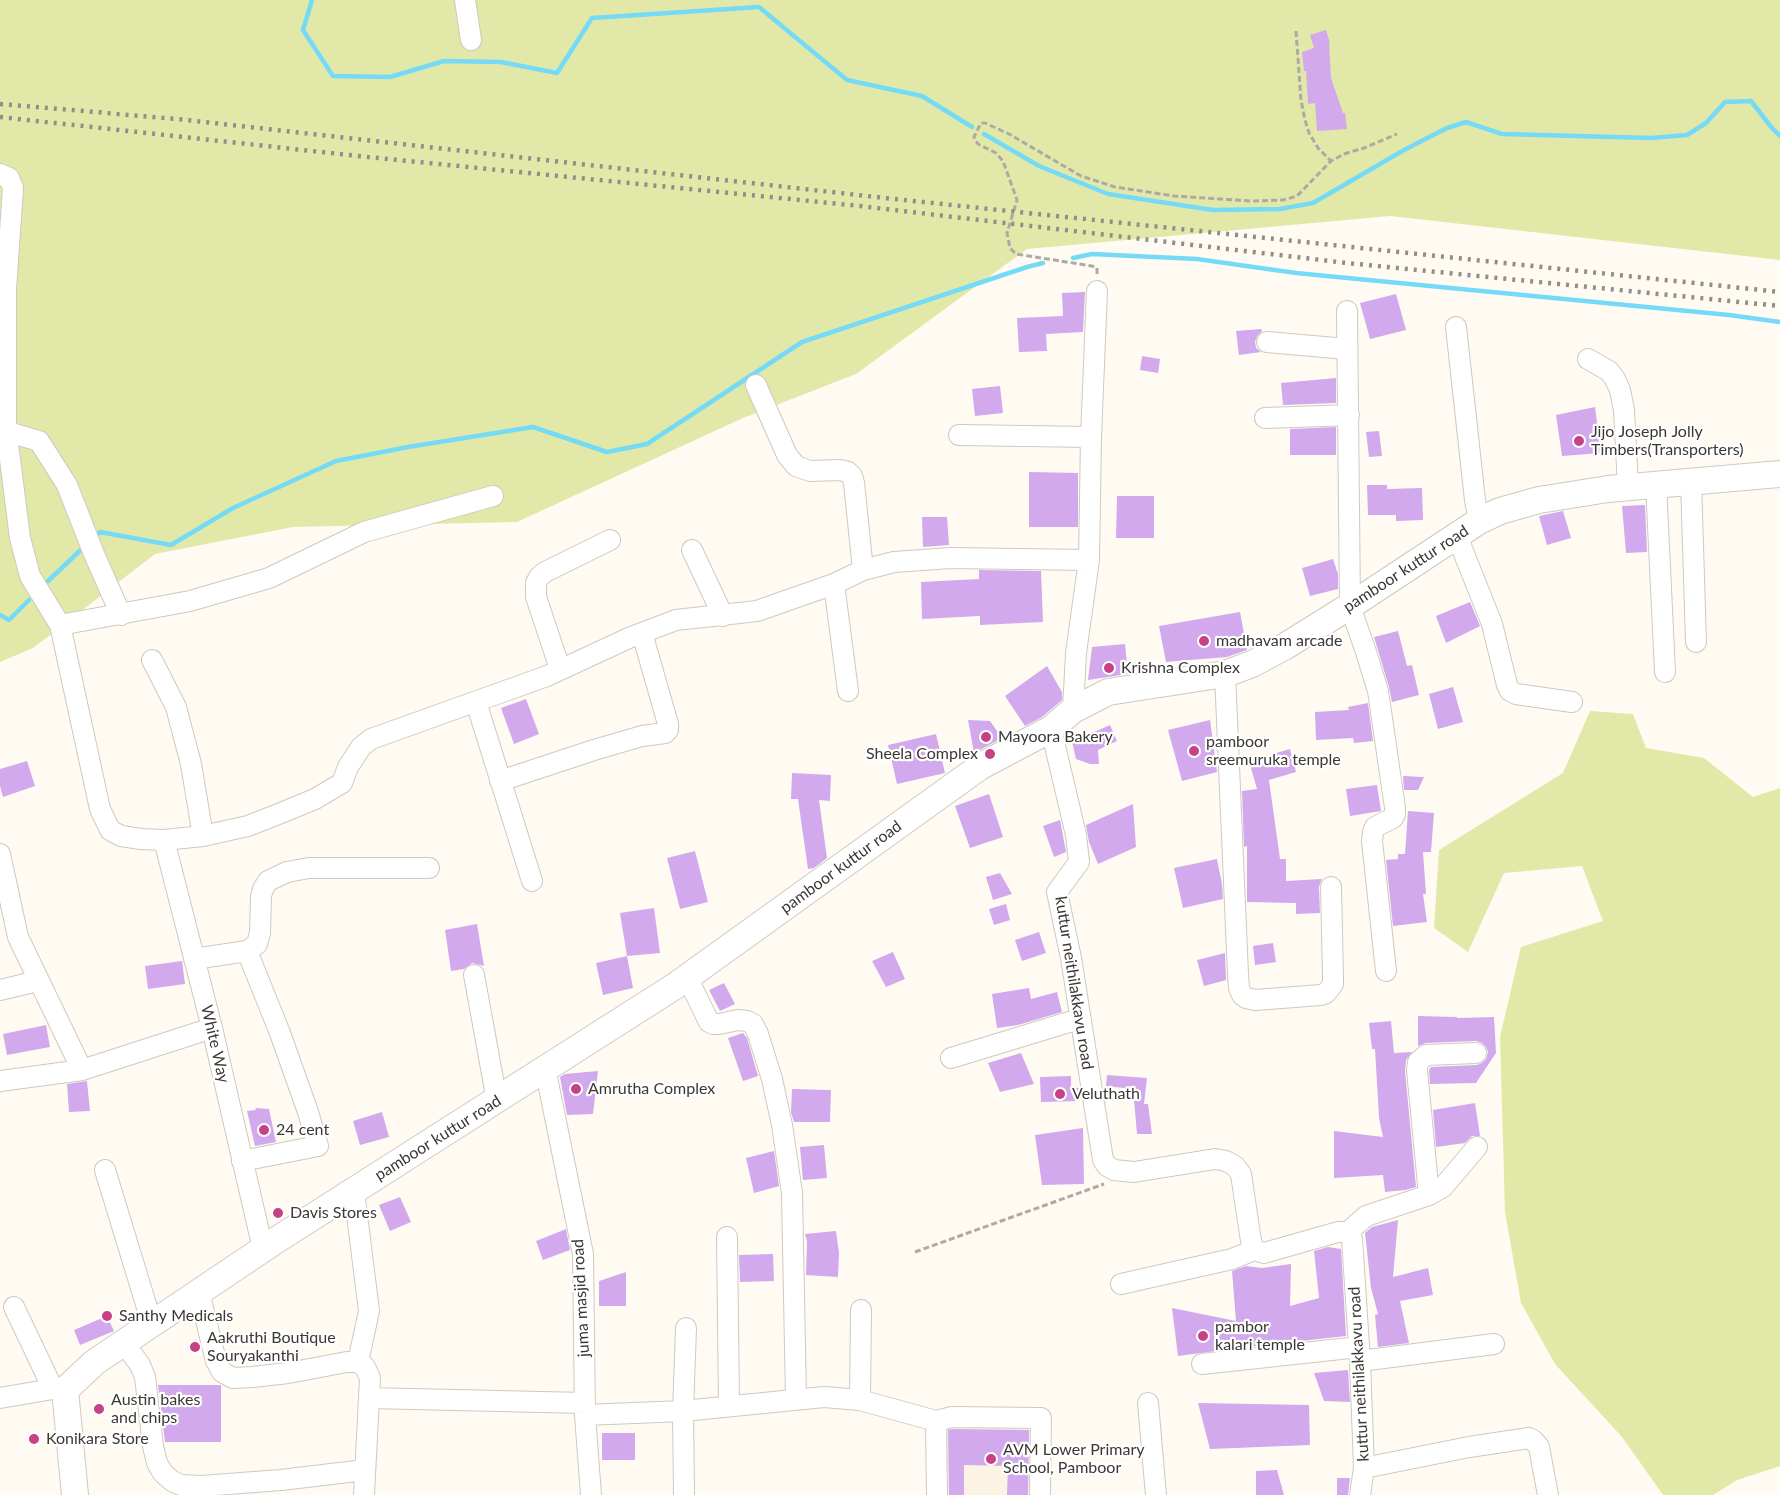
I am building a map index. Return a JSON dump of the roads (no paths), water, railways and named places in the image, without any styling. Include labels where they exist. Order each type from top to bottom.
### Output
[{"type":"main road","name":"pamboor kuttur road","points":[[59,1390],[96,1362],[263,1249],[687,977],[981,766],[1051,729],[1073,710],[1108,692],[1225,674],[1252,664],[1350,606],[1479,521],[1500,511],[1539,500],[1628,487],[1780,474]]},
{"type":"main road","points":[[59,1390],[75,1495]]},
{"type":"street","points":[[465,0],[471,40]]},
{"type":"street","points":[[0,174],[9,178],[13,189],[6,289],[4,433],[8,444],[20,538],[30,576],[60,626],[100,809],[110,830],[121,836],[164,840],[203,836],[248,826],[315,799],[342,783],[348,767],[361,747],[371,740],[476,702],[676,621],[757,611],[834,584],[864,570],[894,562],[951,558],[1089,560]]},
{"type":"street","points":[[1073,710],[1076,653],[1089,560],[1097,291]]},
{"type":"street","points":[[1347,311],[1350,606],[1378,691],[1395,807],[1393,818],[1375,827],[1372,832],[1386,971]]},
{"type":"street","points":[[1456,327],[1479,521]]},
{"type":"street","points":[[1267,342],[1347,349]]},
{"type":"street","points":[[1588,359],[1609,371],[1620,390],[1624,410],[1628,487]]},
{"type":"street","points":[[756,385],[787,455],[796,466],[810,471],[840,470],[852,476],[864,570]]},
{"type":"street","points":[[1265,418],[1349,416]]},
{"type":"street","points":[[4,433],[39,441],[68,485],[94,554],[121,615]]},
{"type":"street","points":[[959,435],[1091,437]]},
{"type":"street","points":[[1691,481],[1696,642]]},
{"type":"street","points":[[1656,484],[1665,672]]},
{"type":"street","points":[[60,626],[190,601],[269,578],[364,532],[493,496]]},
{"type":"street","points":[[1456,536],[1492,624],[1510,691],[1516,694],[1572,702]]},
{"type":"street","points":[[560,669],[536,597],[536,583],[545,572],[610,540]]},
{"type":"street","points":[[692,550],[723,616]]},
{"type":"street","points":[[834,584],[848,691]]},
{"type":"street","points":[[500,781],[594,750],[642,736],[665,733],[668,730],[642,633]]},
{"type":"street","points":[[152,660],[176,707],[191,764],[203,836]]},
{"type":"street","points":[[1225,674],[1239,981],[1242,994],[1246,998],[1255,1000],[1321,995],[1330,988],[1333,984],[1331,887]]},
{"type":"street","points":[[476,702],[532,881]]},
{"type":"street","name":"kuttur neithilakkavu road","points":[[1051,729],[1076,835],[1079,862],[1057,892],[1071,958],[1103,1160],[1114,1170],[1134,1172],[1215,1159],[1235,1166],[1241,1174],[1254,1250]]},
{"type":"street","name":"White Way","points":[[164,840],[212,1028],[263,1249]]},
{"type":"street","points":[[0,854],[7,927],[38,981],[82,1070]]},
{"type":"street","points":[[194,959],[247,951],[257,944],[260,933],[261,897],[268,881],[287,872],[309,868],[429,868]]},
{"type":"street","points":[[242,1161],[318,1146],[280,1033],[247,951]]},
{"type":"street","points":[[474,975],[496,1101]]},
{"type":"street","points":[[687,977],[709,1022],[713,1024],[738,1020],[753,1024],[772,1079],[782,1125],[792,1193],[796,1398]]},
{"type":"street","points":[[0,990],[38,981]]},
{"type":"street","points":[[951,1058],[1079,1018]]},
{"type":"street","points":[[0,1081],[82,1070],[212,1028]]},
{"type":"street","points":[[1429,1195],[1418,1062],[1426,1054],[1476,1053]]},
{"type":"street","name":"juma masjid road","points":[[545,1068],[583,1254],[585,1409],[591,1495]]},
{"type":"street","points":[[1121,1284],[1232,1259],[1254,1250],[1264,1253],[1338,1232],[1348,1232],[1366,1216],[1429,1195],[1443,1187],[1477,1147]]},
{"type":"street","points":[[105,1170],[152,1324]]},
{"type":"street","points":[[354,1191],[369,1311],[358,1362]]},
{"type":"street","name":"kuttur neithilakkavu road","points":[[1348,1232],[1352,1239],[1360,1354],[1364,1468],[1360,1495]]},
{"type":"street","points":[[727,1236],[729,1406]]},
{"type":"street","points":[[200,1292],[216,1361],[222,1372],[233,1378],[288,1373],[347,1362],[358,1362],[365,1366],[370,1378],[364,1495]]},
{"type":"street","points":[[0,1398],[59,1390],[14,1307]]},
{"type":"street","points":[[860,1400],[861,1310]]},
{"type":"street","points":[[684,1495],[683,1411],[686,1328]]},
{"type":"street","points":[[124,1343],[140,1365],[145,1377],[153,1446],[163,1473],[172,1481],[181,1485],[201,1486],[365,1470]]},
{"type":"street","points":[[1202,1364],[1494,1344]]},
{"type":"street","points":[[369,1398],[585,1409],[683,1411],[796,1398],[841,1397],[936,1421],[952,1417],[1041,1418],[1040,1495]]},
{"type":"street","points":[[1148,1403],[1156,1495]]},
{"type":"street","points":[[936,1421],[937,1495]]},
{"type":"street","points":[[1364,1468],[1469,1447],[1529,1438],[1539,1447],[1548,1495]]},
{"type":"waterway","points":[[312,0],[303,30],[333,76],[390,77],[444,61],[501,62],[557,73],[592,18],[759,7],[847,80],[922,96],[972,127]]},
{"type":"waterway","points":[[984,134],[1039,166],[1108,194],[1213,210],[1280,209],[1313,203],[1404,150],[1447,128],[1466,122],[1502,134],[1651,138],[1687,135],[1706,123],[1725,102],[1751,101],[1780,136]]},
{"type":"waterway","points":[[1073,258],[1092,254],[1197,259],[1296,273],[1729,315],[1780,322]]},
{"type":"waterway","points":[[94,538],[100,532],[171,545],[233,508],[336,461],[408,447],[533,427],[607,452],[647,444],[802,342],[1043,263]]},
{"type":"waterway","points":[[48,581],[85,546]]},
{"type":"waterway","points":[[0,615],[9,620],[29,600]]},
{"type":"railway","points":[[0,104],[177,119],[885,198],[1780,292]]},
{"type":"railway","points":[[0,117],[358,156],[860,206],[1347,263],[1780,306]]},
{"type":"place","name":"Jijo Joseph Jolly Timbers(Transporters)","points":[[1579,441]]},
{"type":"place","name":"madhavam arcade","points":[[1204,641]]},
{"type":"place","name":"Krishna Complex","points":[[1109,668]]},
{"type":"place","name":"Mayoora Bakery","points":[[986,737]]},
{"type":"place","name":"pamboor sreemuruka temple","points":[[1194,751]]},
{"type":"place","name":"Sheela Complex","points":[[990,754]]},
{"type":"place","name":"Amrutha Complex","points":[[576,1089]]},
{"type":"place","name":"Veluthath","points":[[1060,1094]]},
{"type":"place","name":"24 cent","points":[[264,1130]]},
{"type":"place","name":"Davis Stores","points":[[278,1213]]},
{"type":"place","name":"Santhy Medicals","points":[[107,1316]]},
{"type":"place","name":"pambor kalari temple","points":[[1203,1336]]},
{"type":"place","name":"Aakruthi Boutique Souryakanthi","points":[[195,1347]]},
{"type":"place","name":"Austin bakes and chips","points":[[99,1409]]},
{"type":"place","name":"Konikara Store","points":[[34,1439]]},
{"type":"place","name":"AVM Lower Primary School, Pamboor","points":[[991,1459]]}]
